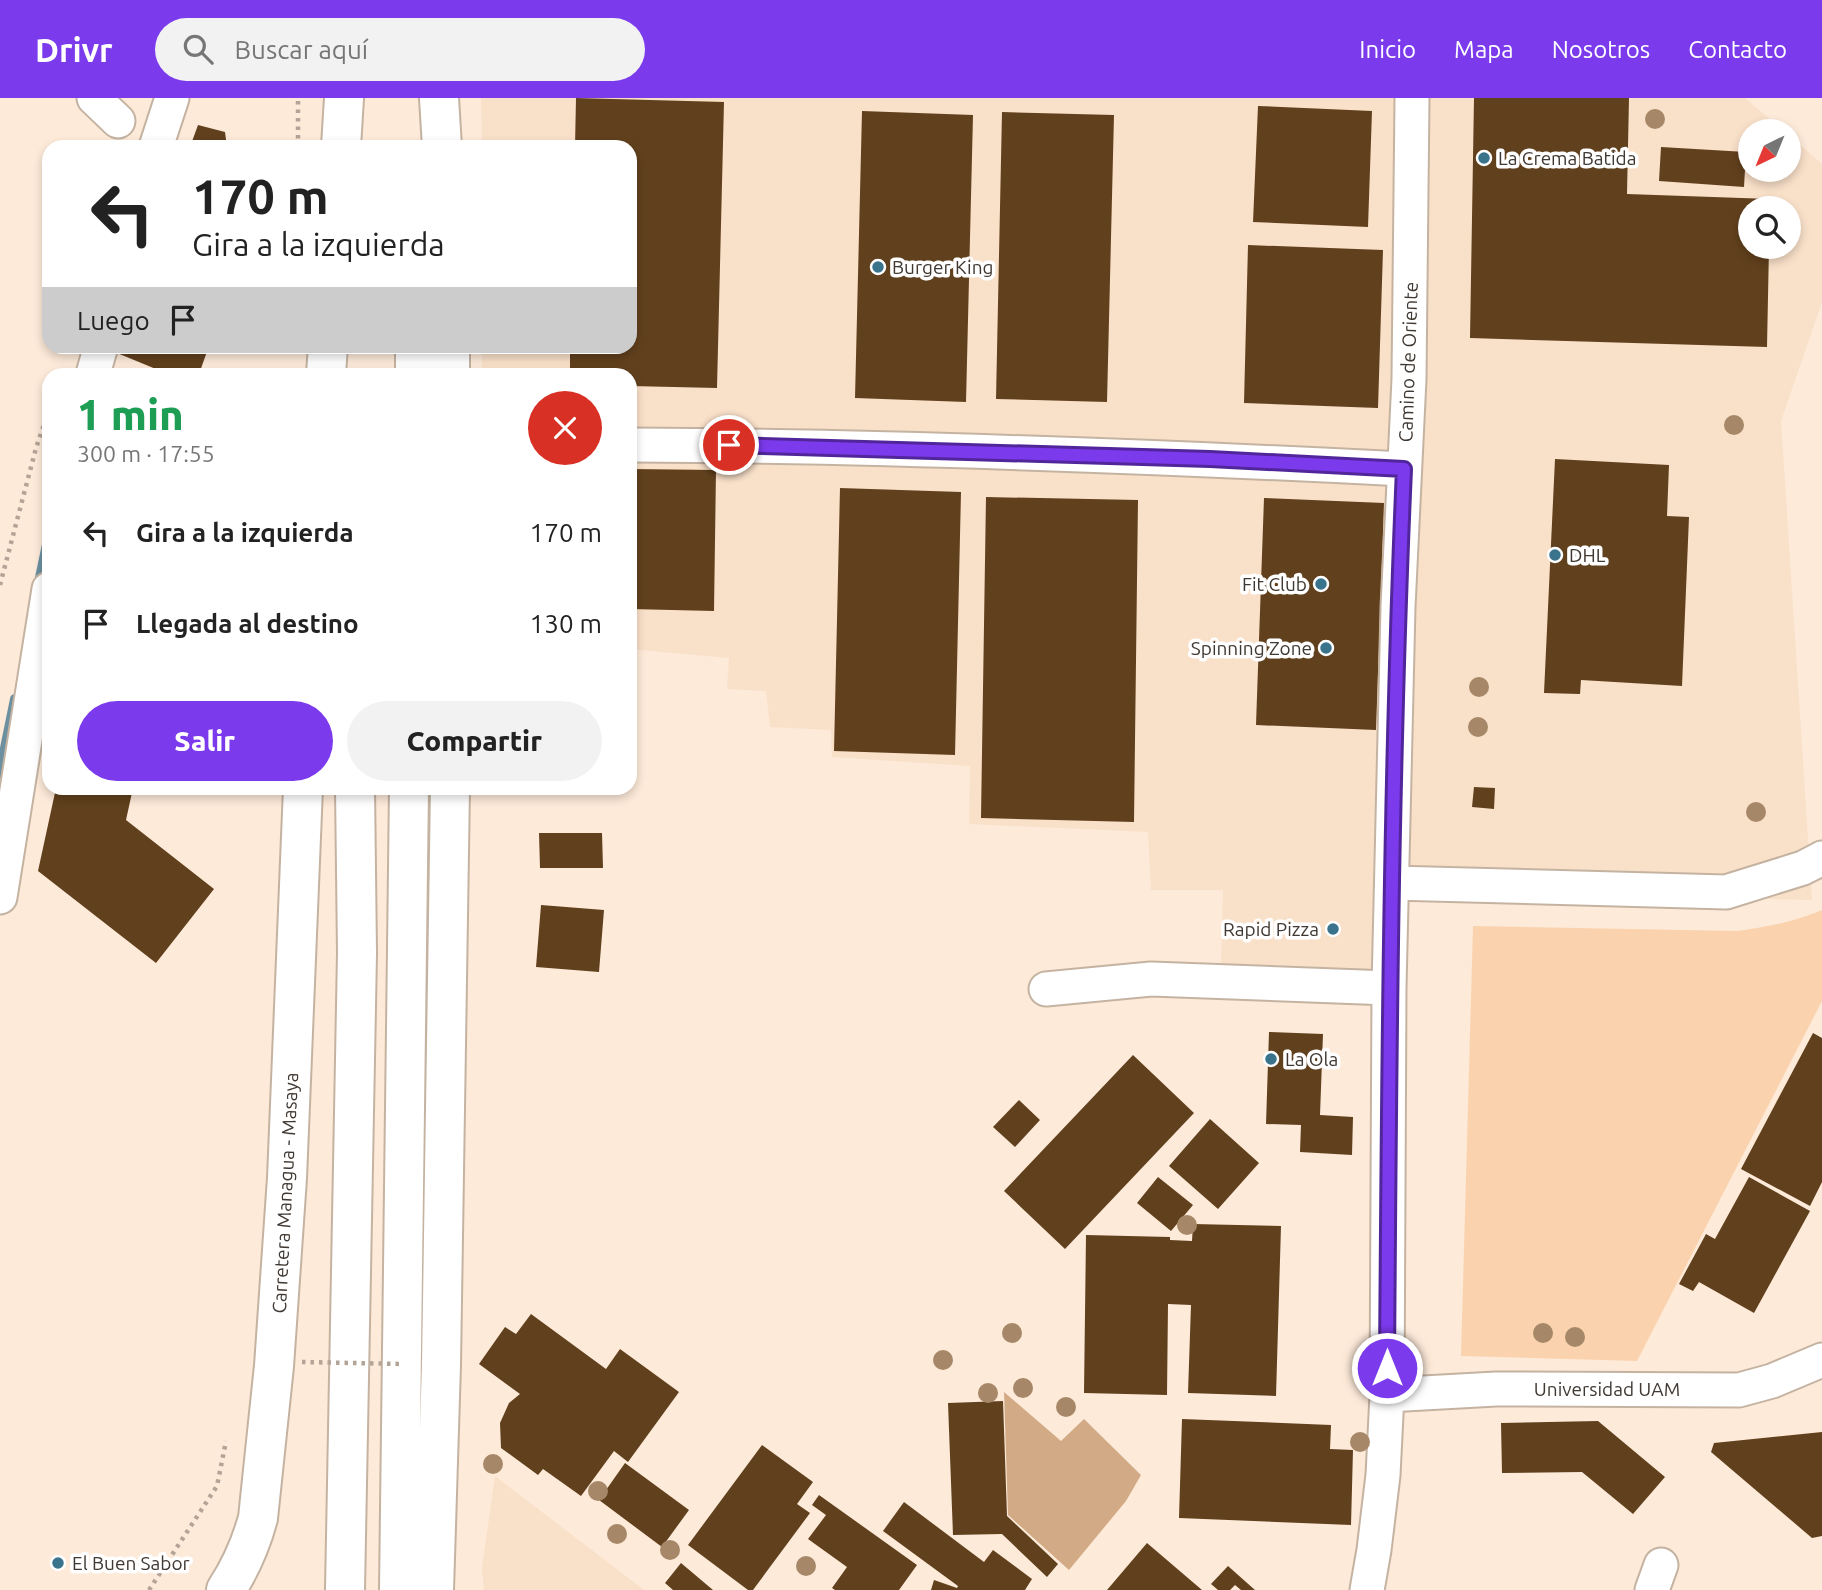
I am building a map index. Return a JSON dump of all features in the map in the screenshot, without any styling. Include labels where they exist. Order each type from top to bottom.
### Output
[{"type":"highway","points":[[342,140],[346,98]]},
{"type":"highway","points":[[346,98],[348,140]]},
{"type":"highway","points":[[425,140],[427,98]]},
{"type":"highway","points":[[439,98],[442,140]]},
{"type":"highway","name":"Carretera Managua - Masaya","points":[[226,1590],[238,1572],[253,1539],[258,1518],[274,1366],[287,1178],[303,795]]},
{"type":"highway","points":[[345,1590],[357,953],[355,795]]},
{"type":"highway","points":[[399,1590],[409,795]]},
{"type":"highway","points":[[434,1590],[442,1366],[450,795]]},
{"type":"street","points":[[94,98],[118,121]]},
{"type":"street","points":[[158,140],[172,98]]},
{"type":"street","name":"Camino de Oriente","points":[[1367,1590],[1383,1475],[1387,1395],[1392,883],[1398,607],[1409,379],[1412,98]]},
{"type":"street","points":[[637,445],[793,446],[1210,459],[1404,469]]},
{"type":"street","points":[[0,897],[42,634]]},
{"type":"street","points":[[1392,883],[1726,892],[1803,869],[1822,858]]},
{"type":"street","points":[[1046,989],[1151,979],[1390,988]]},
{"type":"street","name":"Universidad UAM","points":[[1387,1395],[1496,1389],[1739,1390],[1772,1381],[1822,1360]]},
{"type":"path","points":[[298,98],[298,140]]},
{"type":"path","points":[[0,585],[42,431]]},
{"type":"path","points":[[302,1362],[402,1364]]},
{"type":"path","points":[[149,1590],[217,1486],[227,1436]]},
{"type":"shaded area","points":[[481,98],[1745,98],[1770,119],[1738,119],[1738,182],[1801,182],[1801,146],[1822,164],[1822,302],[1781,421],[1812,900],[1410,890],[1405,976],[1221,969],[1223,890],[1151,890],[1148,832],[969,824],[970,766],[832,757],[831,730],[770,727],[766,691],[727,689],[729,658],[637,650],[637,368],[482,368],[482,354],[637,354],[637,140],[482,140]]},
{"type":"shaded area","points":[[1822,910],[1822,1001],[1637,1361],[1461,1356],[1473,926],[1737,931],[1791,921]]},
{"type":"shaded area","points":[[1004,1392],[1061,1441],[1084,1419],[1141,1475],[1126,1501],[1069,1570],[1008,1515]]},
{"type":"shaded area","points":[[495,1476],[644,1590],[484,1590],[482,1568]]},
{"type":"building","points":[[576,98],[724,102],[717,388],[637,386],[637,368],[570,368],[570,354],[637,354],[637,140],[575,140]]},
{"type":"building","points":[[1474,98],[1629,98],[1627,194],[1738,198],[1738,259],[1769,259],[1767,347],[1470,338]]},
{"type":"building","points":[[1258,106],[1372,111],[1368,227],[1253,222]]},
{"type":"building","points":[[862,111],[973,115],[966,402],[855,398]]},
{"type":"building","points":[[1002,112],[1114,115],[1107,402],[996,399]]},
{"type":"building","points":[[198,125],[225,132],[226,140],[193,140]]},
{"type":"building","points":[[1661,147],[1738,152],[1738,182],[1744,182],[1744,187],[1659,181]]},
{"type":"building","points":[[1248,245],[1383,250],[1378,408],[1244,403]]},
{"type":"building","points":[[119,354],[206,354],[201,368],[153,368]]},
{"type":"building","points":[[1555,459],[1669,465],[1667,516],[1689,517],[1682,686],[1581,680],[1580,694],[1544,693]]},
{"type":"building","points":[[637,469],[716,470],[714,611],[637,609]]},
{"type":"building","points":[[840,488],[961,492],[955,755],[834,751]]},
{"type":"building","points":[[986,497],[1138,500],[1134,822],[981,818]]},
{"type":"building","points":[[1264,498],[1384,503],[1376,730],[1256,725]]},
{"type":"building","points":[[1474,787],[1495,788],[1494,809],[1472,807]]},
{"type":"building","points":[[54,795],[131,795],[126,820],[214,889],[156,963],[38,871]]},
{"type":"building","points":[[539,833],[602,833],[603,868],[540,868]]},
{"type":"building","points":[[541,905],[604,910],[599,972],[536,967]]},
{"type":"building","points":[[1269,1032],[1323,1034],[1320,1115],[1353,1117],[1352,1155],[1300,1152],[1301,1125],[1266,1124]]},
{"type":"building","points":[[1813,1033],[1822,1038],[1822,1182],[1810,1206],[1741,1169]]},
{"type":"building","points":[[1133,1055],[1194,1113],[1065,1249],[1004,1191]]},
{"type":"building","points":[[1019,1100],[1040,1120],[1015,1147],[993,1127]]},
{"type":"building","points":[[1210,1119],[1259,1163],[1218,1209],[1169,1166]]},
{"type":"building","points":[[1158,1177],[1193,1205],[1171,1231],[1137,1203]]},
{"type":"building","points":[[1749,1177],[1810,1211],[1754,1313],[1699,1282],[1693,1291],[1679,1284],[1706,1234],[1715,1239]]},
{"type":"building","points":[[1193,1224],[1281,1226],[1276,1396],[1188,1393],[1191,1305],[1168,1304],[1167,1395],[1084,1393],[1086,1235],[1170,1237],[1170,1240],[1192,1241]]},
{"type":"building","points":[[531,1314],[606,1369],[620,1349],[679,1392],[628,1462],[614,1451],[581,1496],[543,1469],[538,1475],[501,1448],[500,1423],[509,1403],[520,1394],[479,1364],[505,1327],[516,1334]]},
{"type":"building","points":[[1003,1401],[1007,1516],[1058,1564],[1047,1577],[1002,1534],[953,1535],[948,1403]]},
{"type":"building","points":[[1182,1419],[1331,1425],[1330,1449],[1353,1450],[1351,1525],[1179,1518]]},
{"type":"building","points":[[1598,1421],[1665,1477],[1633,1514],[1582,1472],[1502,1473],[1501,1423]]},
{"type":"building","points":[[1822,1432],[1822,1536],[1812,1538],[1711,1452],[1714,1443]]},
{"type":"building","points":[[762,1445],[813,1482],[797,1504],[810,1513],[753,1590],[748,1590],[688,1545]]},
{"type":"building","points":[[625,1463],[689,1510],[662,1547],[599,1500]]},
{"type":"building","points":[[819,1495],[917,1565],[899,1590],[832,1588],[847,1567],[808,1539],[826,1515],[812,1505]]},
{"type":"building","points":[[904,1502],[984,1562],[993,1550],[1032,1579],[1025,1590],[931,1590],[934,1580],[957,1588],[958,1586],[883,1531]]},
{"type":"building","points":[[1147,1543],[1202,1590],[1107,1590]]},
{"type":"building","points":[[681,1563],[713,1590],[673,1590],[665,1583]]},
{"type":"building","points":[[1228,1566],[1255,1590],[1241,1590],[1235,1585],[1230,1590],[1218,1590],[1211,1584]]},
{"type":"waterway","points":[[38,587],[42,568]]},
{"type":"waterway","points":[[0,773],[15,699]]},
{"type":"place","name":"La Crema Batida","points":[[1484,158]]},
{"type":"place","name":"Burger King","points":[[878,267]]},
{"type":"place","name":"DHL","points":[[1555,555]]},
{"type":"place","name":"Fit Club","points":[[1321,584]]},
{"type":"place","name":"Spinning Zone","points":[[1326,648]]},
{"type":"place","name":"Rapid Pizza","points":[[1333,929]]},
{"type":"place","name":"La Ola","points":[[1271,1059]]},
{"type":"place","name":"El Buen Sabor","points":[[58,1563]]},
{"type":"route","points":[[729,445],[1210,459],[1404,469],[1398,607],[1390,988],[1387,1368]]}]
